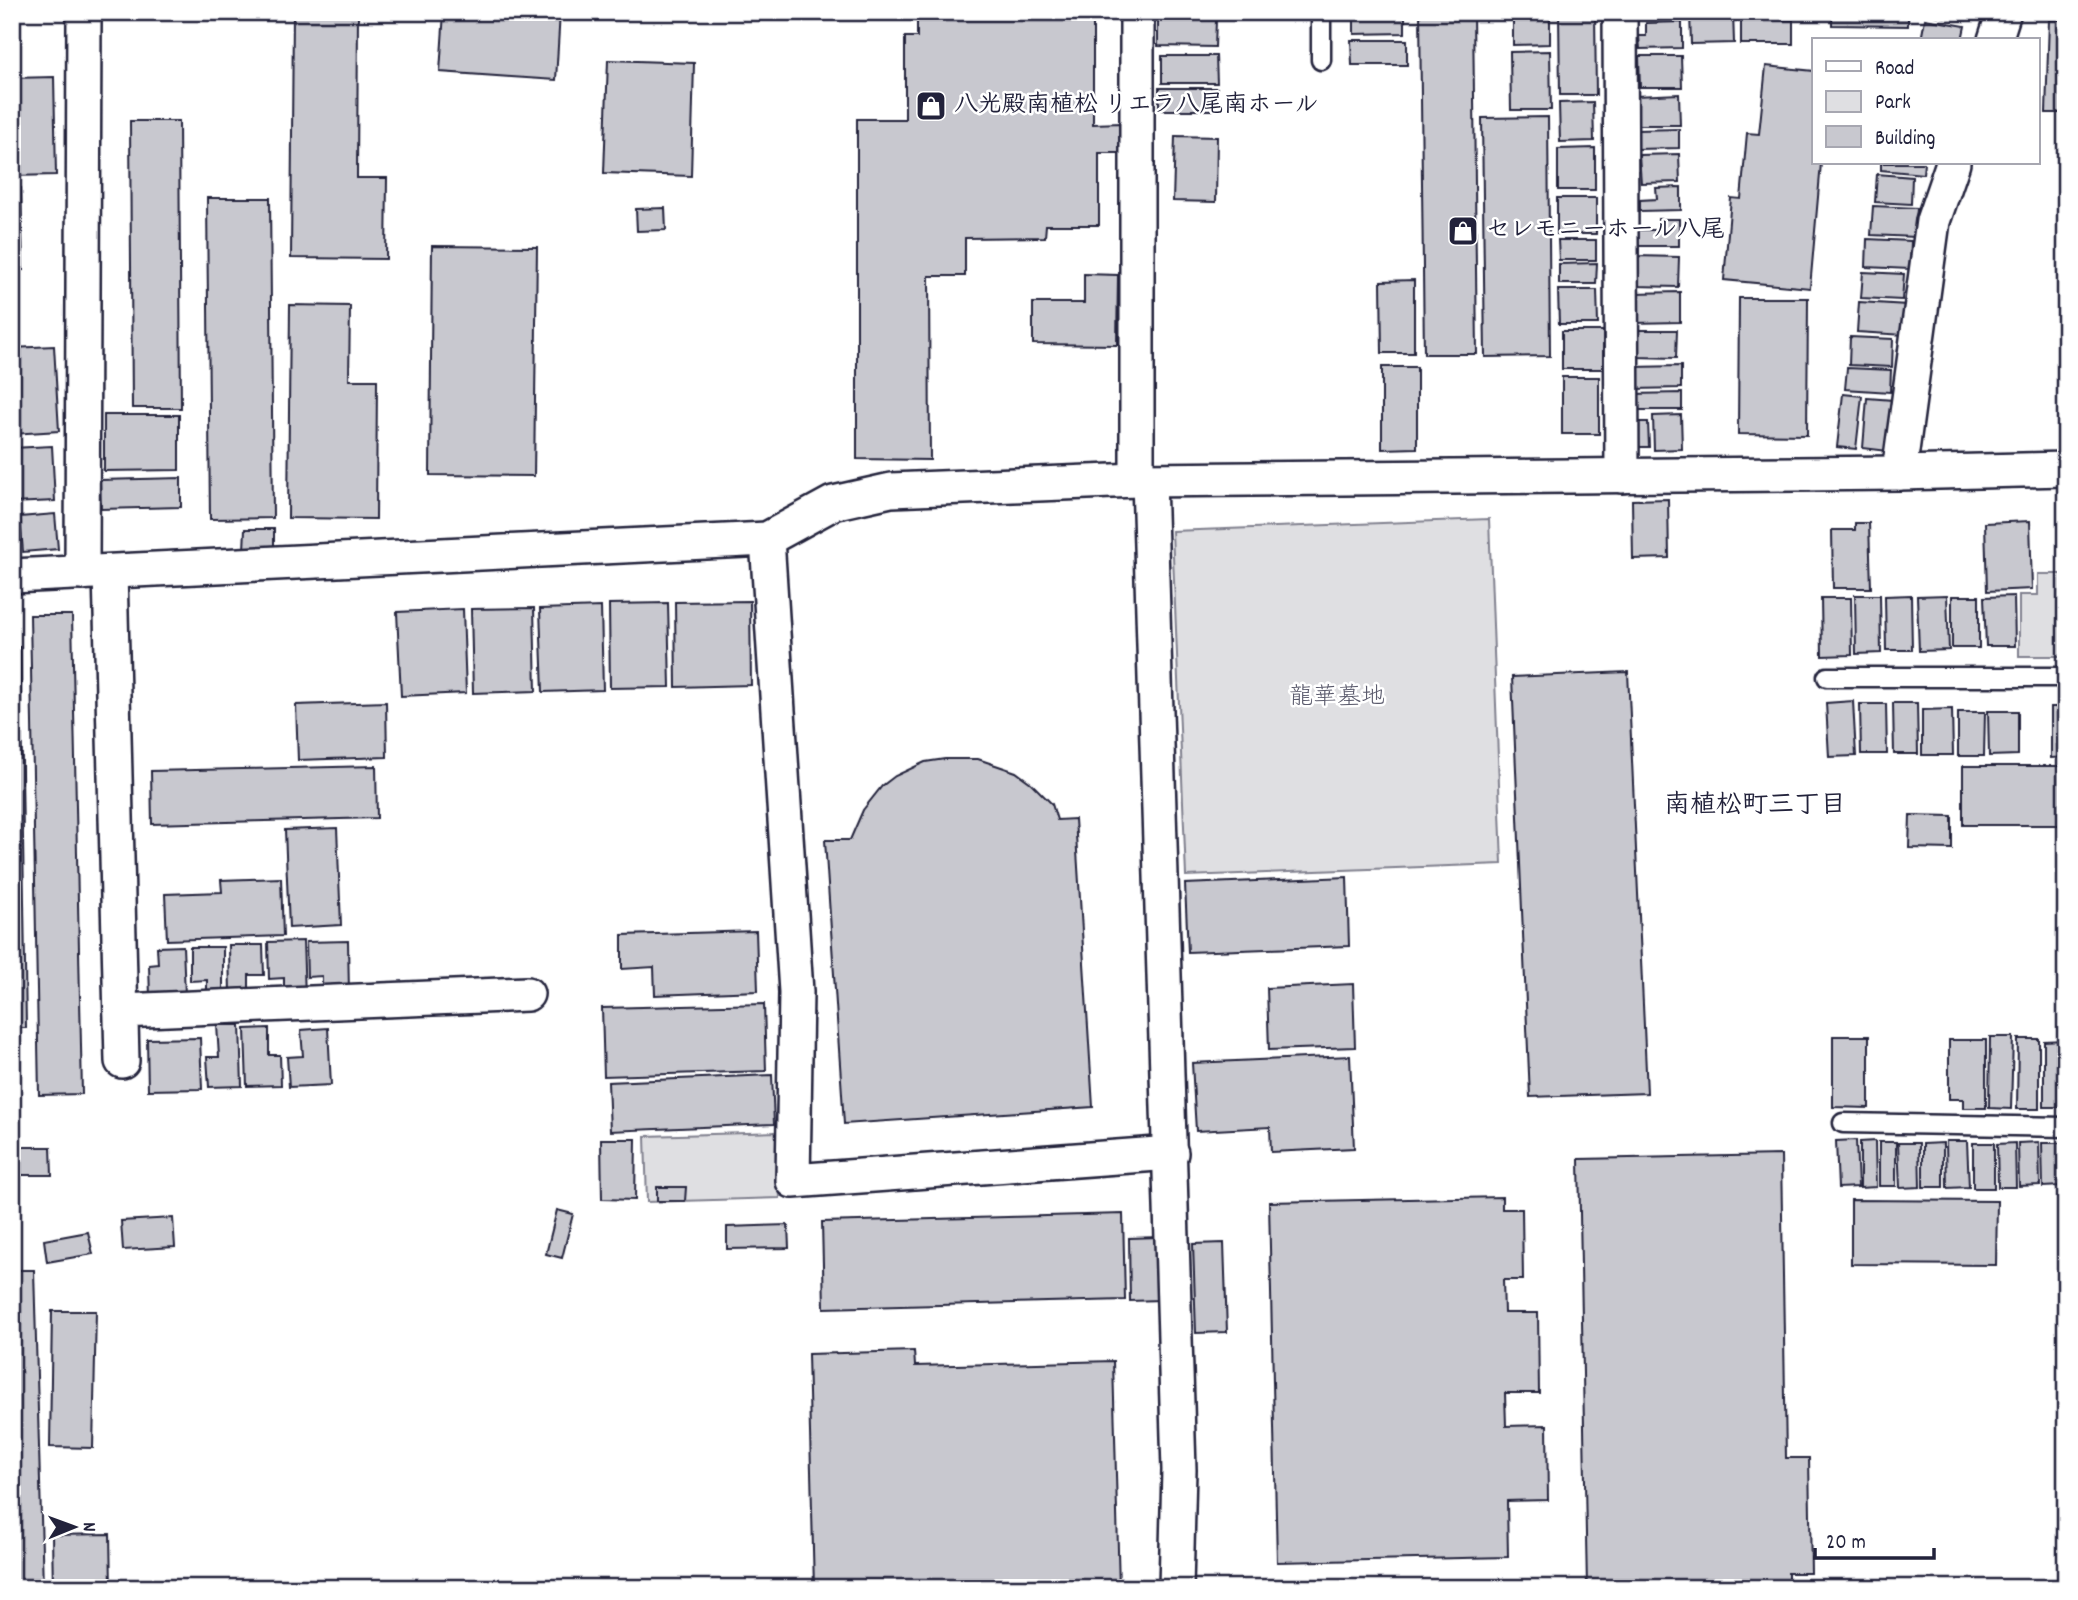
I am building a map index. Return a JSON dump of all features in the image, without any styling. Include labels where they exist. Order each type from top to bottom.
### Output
[{"type":"street","points":[[84,12],[96,572],[122,1061]]},
{"type":"street","points":[[1137,12],[1143,480],[1171,1153],[1179,1470],[1176,1588]]},
{"type":"street","points":[[1620,12],[1622,476]]},
{"type":"street","points":[[1996,38],[2004,12]]},
{"type":"street","points":[[1899,473],[1933,221],[1953,164]]},
{"type":"street","points":[[12,576],[767,538],[833,503],[891,490],[1143,480],[2066,469]]},
{"type":"street","points":[[767,538],[796,992],[793,1181],[1171,1153]]},
{"type":"street","points":[[121,1011],[527,994]]},
{"type":"lane","points":[[1321,12],[1321,60]]},
{"type":"lane","points":[[1826,677],[2066,677]]},
{"type":"lane","points":[[1843,1124],[2066,1127]]},
{"type":"green space","name":"龍華墓地","points":[[1489,519],[1502,864],[1186,876],[1172,531]]},
{"type":"green space","points":[[2038,574],[2066,574],[2066,656],[2019,656],[2019,595],[2038,595]]},
{"type":"green space","points":[[777,1132],[780,1198],[647,1202],[645,1136]]},
{"type":"building","points":[[293,12],[358,12],[357,178],[387,178],[386,259],[291,258]]},
{"type":"building","points":[[444,12],[560,12],[556,80],[440,72]]},
{"type":"building","points":[[917,12],[1093,12],[1093,124],[1121,123],[1121,153],[1099,153],[1099,225],[1046,225],[1045,237],[965,238],[965,276],[929,276],[930,460],[857,459],[857,119],[905,119],[905,37],[917,37]]},
{"type":"building","points":[[1354,12],[1405,12],[1405,33],[1354,34]]},
{"type":"building","points":[[1420,12],[1473,12],[1477,354],[1424,354]]},
{"type":"building","points":[[1513,12],[1550,12],[1550,44],[1513,45]]},
{"type":"building","points":[[1559,12],[1595,12],[1596,95],[1560,95]]},
{"type":"building","points":[[1635,12],[1681,12],[1682,16],[1635,16]]},
{"type":"building","points":[[1690,12],[1733,12],[1734,43],[1691,44]]},
{"type":"building","points":[[1741,12],[1776,12],[1776,20],[1793,20],[1793,44],[1741,44]]},
{"type":"building","points":[[1832,12],[1908,12],[1908,26],[1832,25]]},
{"type":"building","points":[[1927,12],[1967,12],[1966,20]]},
{"type":"building","points":[[1158,19],[1216,20],[1215,47],[1158,46]]},
{"type":"building","points":[[1925,19],[1965,26],[1962,38],[1921,38]]},
{"type":"building","points":[[2049,20],[2066,20],[2066,113],[2046,113]]},
{"type":"building","points":[[1682,22],[1682,48],[1640,49],[1639,36],[1646,36],[1646,23]]},
{"type":"building","points":[[1351,40],[1407,40],[1407,65],[1352,65]]},
{"type":"building","points":[[1550,51],[1551,110],[1511,110],[1510,52]]},
{"type":"building","points":[[1162,56],[1216,56],[1217,83],[1162,83]]},
{"type":"building","points":[[1639,56],[1681,56],[1682,87],[1640,87]]},
{"type":"building","points":[[608,60],[694,63],[691,176],[604,173]]},
{"type":"building","points":[[1766,66],[1812,71],[1812,164],[1821,164],[1810,288],[1724,280],[1731,198],[1741,199],[1747,133],[1759,134]]},
{"type":"building","points":[[54,77],[56,175],[12,176],[12,78]]},
{"type":"building","points":[[1159,88],[1217,88],[1217,110],[1159,110]]},
{"type":"building","points":[[1679,94],[1680,125],[1637,125],[1636,96]]},
{"type":"building","points":[[1593,102],[1594,141],[1560,142],[1559,103]]},
{"type":"building","points":[[1548,117],[1550,356],[1485,357],[1482,118]]},
{"type":"building","points":[[130,121],[179,121],[181,408],[132,408]]},
{"type":"building","points":[[1679,129],[1679,148],[1637,149],[1636,130]]},
{"type":"building","points":[[1175,136],[1217,137],[1216,202],[1173,201]]},
{"type":"building","points":[[1595,148],[1595,190],[1558,190],[1558,149]]},
{"type":"building","points":[[1679,154],[1680,182],[1641,183],[1639,155]]},
{"type":"building","points":[[1881,164],[1924,164],[1923,174],[1881,170]]},
{"type":"building","points":[[1877,174],[1912,177],[1911,204],[1875,202]]},
{"type":"building","points":[[1681,187],[1681,210],[1640,211],[1640,200],[1657,199],[1656,188]]},
{"type":"building","points":[[12,188],[21,188],[23,270],[12,271]]},
{"type":"building","points":[[207,198],[270,198],[273,518],[210,519]]},
{"type":"building","points":[[1557,198],[1596,198],[1596,234],[1557,234]]},
{"type":"building","points":[[1873,206],[1917,208],[1915,237],[1871,235]]},
{"type":"building","points":[[665,208],[666,230],[637,231],[636,209]]},
{"type":"building","points":[[1658,219],[1679,219],[1679,246],[1638,246],[1637,230],[1658,230]]},
{"type":"building","points":[[1867,239],[1911,241],[1910,269],[1866,267]]},
{"type":"building","points":[[1558,240],[1596,240],[1596,260],[1559,260]]},
{"type":"building","points":[[432,246],[537,247],[534,476],[430,475]]},
{"type":"building","points":[[1635,256],[1679,257],[1678,287],[1635,286]]},
{"type":"building","points":[[1597,263],[1596,284],[1559,284],[1559,264]]},
{"type":"building","points":[[1863,272],[1904,274],[1902,300],[1861,298]]},
{"type":"building","points":[[1084,274],[1118,275],[1117,345],[1033,344],[1033,303],[1084,303]]},
{"type":"building","points":[[1414,280],[1414,353],[1382,353],[1381,281]]},
{"type":"building","points":[[1558,290],[1597,290],[1598,324],[1559,324]]},
{"type":"building","points":[[1680,292],[1680,322],[1633,323],[1633,293]]},
{"type":"building","points":[[1739,298],[1808,298],[1807,435],[1738,434]]},
{"type":"building","points":[[1859,302],[1907,305],[1905,335],[1857,332]]},
{"type":"building","points":[[290,305],[350,306],[349,380],[377,380],[376,519],[288,518]]},
{"type":"building","points":[[1637,330],[1677,330],[1676,358],[1636,357]]},
{"type":"building","points":[[1562,331],[1603,331],[1603,369],[1562,369]]},
{"type":"building","points":[[1850,337],[1893,339],[1892,367],[1849,365]]},
{"type":"building","points":[[54,346],[59,431],[12,434],[12,348]]},
{"type":"building","points":[[1681,366],[1681,388],[1634,389],[1633,367]]},
{"type":"building","points":[[1382,367],[1417,367],[1417,448],[1382,449]]},
{"type":"building","points":[[1847,368],[1891,370],[1890,392],[1845,389]]},
{"type":"building","points":[[1562,377],[1599,377],[1599,434],[1562,434]]},
{"type":"building","points":[[1682,393],[1682,410],[1631,410],[1631,394]]},
{"type":"building","points":[[1843,394],[1862,396],[1856,449],[1837,447]]},
{"type":"building","points":[[1867,398],[1893,400],[1888,451],[1863,448]]},
{"type":"building","points":[[104,415],[179,415],[179,470],[104,471]]},
{"type":"building","points":[[1681,415],[1682,449],[1654,450],[1653,416]]},
{"type":"building","points":[[1632,422],[1648,422],[1649,447],[1632,447]]},
{"type":"building","points":[[52,446],[55,501],[12,503],[12,448]]},
{"type":"building","points":[[181,478],[181,507],[101,509],[100,480]]},
{"type":"building","points":[[1668,499],[1669,558],[1633,559],[1632,500]]},
{"type":"building","points":[[55,514],[58,549],[23,552],[20,517]]},
{"type":"building","points":[[2030,521],[2032,589],[1987,591],[1985,523]]},
{"type":"building","points":[[1855,523],[1869,523],[1871,588],[1833,588],[1832,530],[1855,530]]},
{"type":"building","points":[[245,529],[274,529],[274,550],[244,550]]},
{"type":"building","points":[[1855,595],[1880,595],[1881,653],[1856,654]]},
{"type":"building","points":[[1911,595],[1912,650],[1886,650],[1885,596]]},
{"type":"building","points":[[1947,595],[1949,650],[1919,651],[1917,596]]},
{"type":"building","points":[[1952,596],[1979,596],[1979,648],[1952,648]]},
{"type":"building","points":[[2014,596],[2015,646],[1986,646],[1984,597]]},
{"type":"building","points":[[1821,598],[1851,598],[1852,655],[1822,656]]},
{"type":"building","points":[[750,601],[751,685],[676,687],[675,602]]},
{"type":"building","points":[[668,603],[670,687],[610,688],[609,604]]},
{"type":"building","points":[[601,607],[603,690],[543,692],[540,609]]},
{"type":"building","points":[[534,608],[536,691],[473,693],[471,609]]},
{"type":"building","points":[[463,609],[466,693],[401,696],[397,612]]},
{"type":"building","points":[[30,615],[72,615],[82,1094],[39,1095]]},
{"type":"building","points":[[12,647],[20,647],[26,1028],[12,1028]]},
{"type":"building","points":[[1628,672],[1647,1093],[1530,1097],[1512,677]]},
{"type":"building","points":[[1853,701],[1856,756],[1829,757],[1826,703]]},
{"type":"building","points":[[386,702],[387,757],[298,760],[296,705]]},
{"type":"building","points":[[1893,703],[1917,703],[1918,754],[1894,754]]},
{"type":"building","points":[[1860,704],[1886,704],[1887,754],[1861,754]]},
{"type":"building","points":[[2051,707],[2066,707],[2066,757],[2051,758]]},
{"type":"building","points":[[1952,709],[1953,755],[1922,755],[1922,710]]},
{"type":"building","points":[[1988,711],[2018,711],[2018,755],[1989,756]]},
{"type":"building","points":[[1958,712],[1985,712],[1984,756],[1958,756]]},
{"type":"building","points":[[978,759],[1016,772],[1052,804],[1057,820],[1075,819],[1093,1107],[844,1124],[825,840],[850,840],[863,810],[882,786],[895,776],[925,762]]},
{"type":"building","points":[[376,766],[377,818],[152,824],[151,771]]},
{"type":"building","points":[[1963,766],[2066,766],[2066,825],[1963,825]]},
{"type":"building","points":[[1910,815],[1952,816],[1952,849],[1909,848]]},
{"type":"building","points":[[337,828],[341,925],[289,928],[285,830]]},
{"type":"building","points":[[1347,877],[1349,946],[1188,952],[1185,884]]},
{"type":"building","points":[[281,878],[283,936],[167,940],[165,894],[222,892],[221,880]]},
{"type":"building","points":[[756,931],[758,991],[655,995],[654,967],[622,969],[622,935]]},
{"type":"building","points":[[303,941],[305,997],[284,998],[284,978],[269,979],[268,942]]},
{"type":"building","points":[[348,941],[349,993],[322,994],[322,976],[307,977],[306,942]]},
{"type":"building","points":[[229,945],[263,945],[264,975],[249,975],[249,994],[230,995]]},
{"type":"building","points":[[183,946],[185,995],[150,997],[149,965],[158,964],[157,947]]},
{"type":"building","points":[[190,947],[223,947],[223,999],[207,999],[207,980],[190,981]]},
{"type":"building","points":[[1353,984],[1355,1047],[1269,1050],[1267,988]]},
{"type":"building","points":[[764,1004],[766,1071],[604,1076],[602,1008]]},
{"type":"building","points":[[217,1025],[240,1025],[242,1086],[209,1087],[207,1057],[219,1057]]},
{"type":"building","points":[[269,1028],[269,1055],[280,1055],[281,1085],[247,1086],[245,1029]]},
{"type":"building","points":[[328,1028],[331,1085],[289,1087],[287,1057],[303,1056],[301,1030]]},
{"type":"building","points":[[1833,1036],[1869,1036],[1869,1108],[1833,1107]]},
{"type":"building","points":[[1990,1037],[2013,1037],[2011,1109],[1989,1108]]},
{"type":"building","points":[[200,1038],[202,1089],[148,1090],[147,1039]]},
{"type":"building","points":[[2018,1039],[2039,1039],[2039,1109],[2017,1109]]},
{"type":"building","points":[[1949,1040],[1986,1040],[1986,1108],[1963,1108],[1963,1099],[1949,1099]]},
{"type":"building","points":[[2064,1040],[2065,1107],[2044,1107],[2044,1041]]},
{"type":"building","points":[[1350,1056],[1354,1148],[1271,1152],[1270,1127],[1196,1131],[1192,1063]]},
{"type":"building","points":[[772,1075],[774,1124],[610,1131],[608,1082]]},
{"type":"building","points":[[601,1139],[636,1139],[635,1200],[602,1199]]},
{"type":"building","points":[[1856,1140],[1858,1187],[1838,1188],[1836,1141]]},
{"type":"building","points":[[1875,1141],[1876,1187],[1860,1188],[1860,1142]]},
{"type":"building","points":[[1946,1141],[1967,1141],[1969,1187],[1947,1188]]},
{"type":"building","points":[[1879,1142],[1896,1142],[1896,1186],[1879,1186]]},
{"type":"building","points":[[2039,1142],[2040,1185],[2019,1186],[2018,1143]]},
{"type":"building","points":[[1898,1143],[1919,1143],[1920,1187],[1900,1188]]},
{"type":"building","points":[[1943,1143],[1943,1187],[1923,1187],[1923,1144]]},
{"type":"building","points":[[1973,1143],[1994,1143],[1994,1188],[1973,1188]]},
{"type":"building","points":[[2015,1143],[2016,1187],[1998,1187],[1997,1144]]},
{"type":"building","points":[[2042,1143],[2061,1143],[2061,1186],[2043,1187]]},
{"type":"building","points":[[12,1147],[51,1147],[52,1175],[12,1175]]},
{"type":"building","points":[[1781,1155],[1786,1458],[1809,1458],[1811,1573],[1788,1573],[1788,1588],[1587,1588],[1579,1159]]},
{"type":"building","points":[[657,1187],[686,1187],[685,1201],[657,1201]]},
{"type":"building","points":[[1502,1197],[1502,1209],[1522,1209],[1523,1280],[1503,1280],[1504,1313],[1538,1313],[1539,1393],[1505,1393],[1506,1426],[1547,1425],[1548,1500],[1507,1501],[1508,1557],[1277,1562],[1269,1202]]},
{"type":"building","points":[[1851,1200],[1997,1201],[1996,1265],[1851,1264]]},
{"type":"building","points":[[557,1210],[573,1214],[562,1258],[546,1254]]},
{"type":"building","points":[[1123,1214],[1125,1300],[824,1308],[822,1222]]},
{"type":"building","points":[[173,1218],[175,1247],[123,1250],[121,1221]]},
{"type":"building","points":[[788,1225],[789,1248],[727,1249],[727,1227]]},
{"type":"building","points":[[88,1232],[93,1254],[47,1262],[44,1240]]},
{"type":"building","points":[[1159,1237],[1160,1300],[1130,1301],[1129,1238]]},
{"type":"building","points":[[1224,1243],[1227,1332],[1196,1333],[1193,1244]]},
{"type":"building","points":[[12,1270],[34,1270],[43,1588],[12,1588]]},
{"type":"building","points":[[52,1311],[96,1311],[93,1448],[50,1447]]},
{"type":"building","points":[[914,1351],[915,1366],[1113,1361],[1119,1588],[814,1588],[808,1354]]},
{"type":"building","points":[[110,1534],[111,1588],[53,1588],[52,1535]]},
{"type":"place","name":"八光殿南植松 リエラ八尾南ホール","points":[[931,106]]},
{"type":"place","name":"セレモニーホール八尾","points":[[1463,231]]},
{"type":"district","name":"南植松町三丁目","points":[[1755,806]]}]
